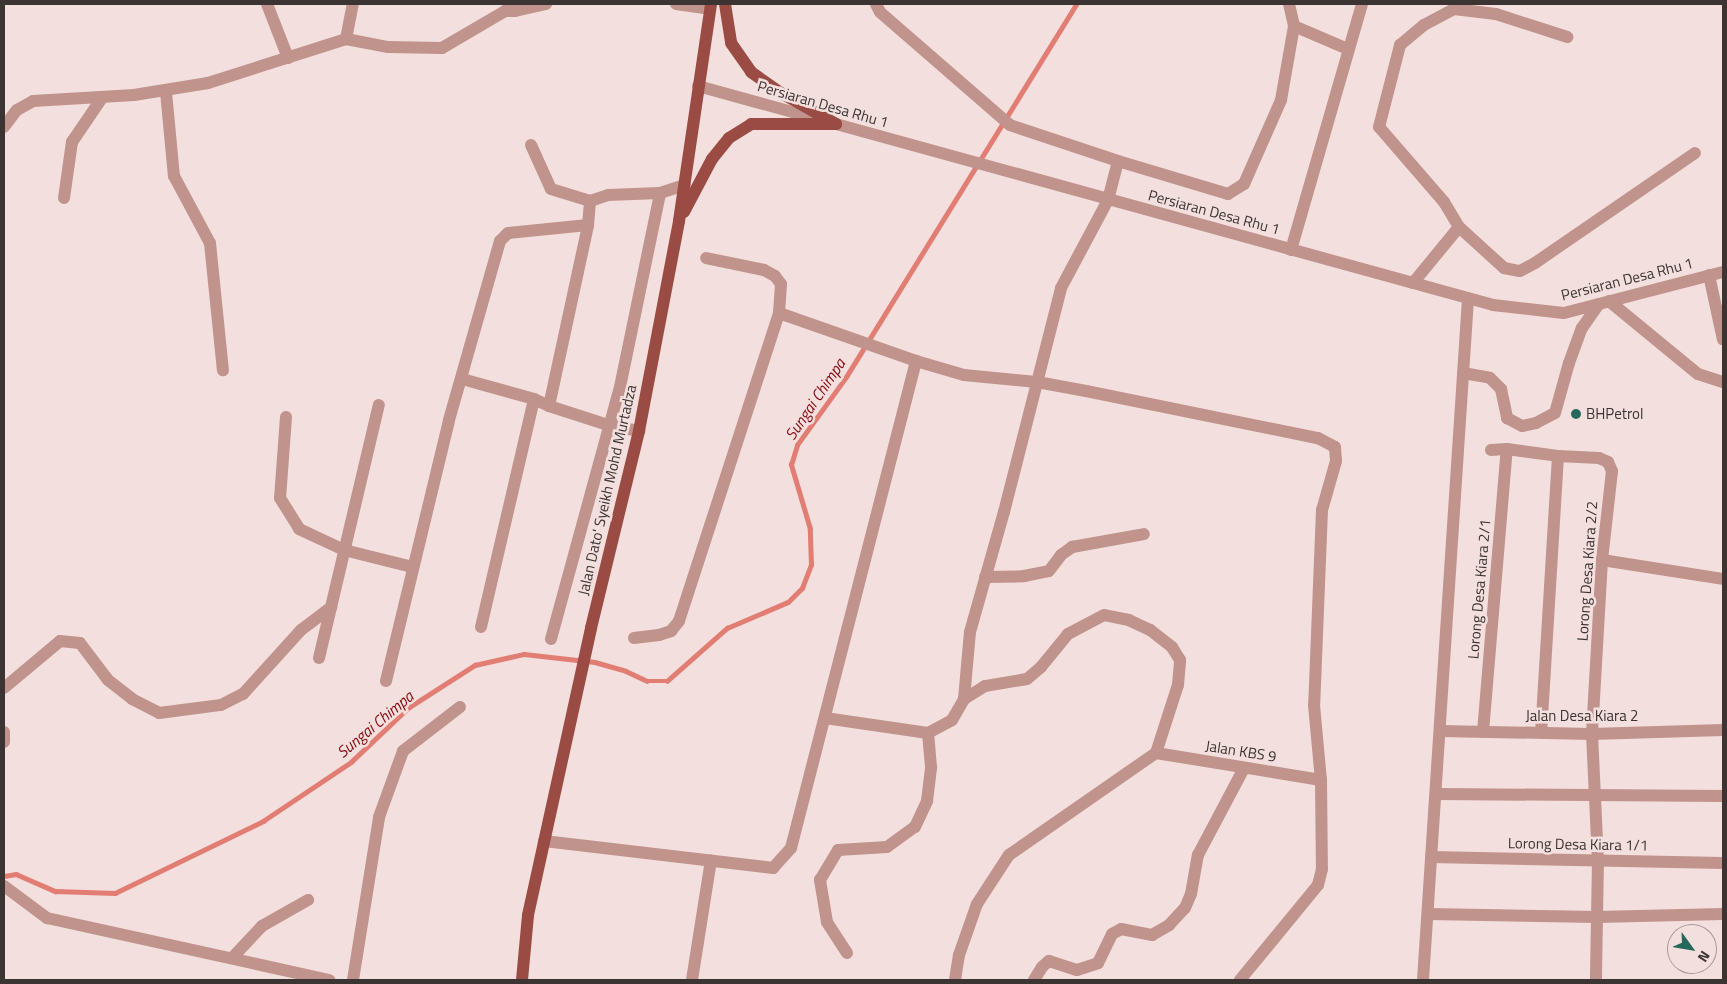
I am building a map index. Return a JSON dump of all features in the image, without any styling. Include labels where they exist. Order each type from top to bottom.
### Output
[{"type":"main road","points":[[724,4],[731,43],[751,72],[783,94],[836,124]]},
{"type":"main road","name":"Jalan Dato' Syeikh Mohd Murtadza","points":[[522,980],[528,915],[586,653],[639,431],[679,221],[711,6]]},
{"type":"main road","points":[[679,221],[712,159],[729,138],[751,124],[836,124]]},
{"type":"street","points":[[267,4],[288,58]]},
{"type":"street","points":[[346,39],[352,4]]},
{"type":"street","points":[[4,127],[17,110],[33,101],[102,98],[166,92],[208,83],[346,39],[388,47],[442,48],[510,7],[546,4]]},
{"type":"street","points":[[676,4],[711,6]]},
{"type":"street","points":[[876,4],[880,12],[988,106],[1018,129],[1228,194],[1244,184],[1281,100],[1294,26],[1289,4]]},
{"type":"street","points":[[1291,250],[1362,4]]},
{"type":"street","points":[[1567,37],[1496,14],[1454,9],[1424,25],[1400,45],[1379,126],[1444,202],[1459,227],[1504,268],[1520,271],[1535,263],[1695,153]]},
{"type":"street","points":[[1294,26],[1348,49]]},
{"type":"street","name":"Persiaran Desa Rhu 1","points":[[698,86],[946,156],[1494,305],[1564,313],[1709,274],[1723,272]]},
{"type":"street","points":[[166,92],[174,176],[210,243],[223,370]]},
{"type":"street","points":[[64,198],[72,142],[102,98]]},
{"type":"street","points":[[531,145],[551,189],[590,202],[608,195],[660,193],[685,185]]},
{"type":"street","points":[[825,718],[928,733],[952,720],[964,699],[970,632],[1061,288],[1108,200],[1118,161]]},
{"type":"street","points":[[551,639],[608,425],[620,387],[660,193]]},
{"type":"street","points":[[549,406],[588,225],[590,202]]},
{"type":"street","points":[[386,681],[449,420],[500,241],[508,233],[588,225]]},
{"type":"street","points":[[1414,283],[1459,227]]},
{"type":"street","points":[[634,638],[659,636],[671,631],[679,621],[779,313],[781,284],[775,276],[764,270],[706,258]]},
{"type":"street","points":[[1709,274],[1723,340]]},
{"type":"street","points":[[1423,980],[1468,298]]},
{"type":"street","points":[[1463,373],[1490,378],[1501,388],[1507,418],[1522,426],[1536,423],[1556,413],[1569,363],[1582,328],[1604,303],[1698,374],[1723,382]]},
{"type":"street","points":[[779,313],[916,361],[964,375],[1037,382],[1318,438],[1335,447],[1336,460],[1322,510],[1314,706],[1321,780],[1322,869],[1318,885],[1240,980]]},
{"type":"street","points":[[544,841],[773,868],[792,848],[916,361]]},
{"type":"street","points":[[462,379],[534,399],[549,406],[608,425],[639,431]]},
{"type":"street","points":[[481,627],[534,399]]},
{"type":"street","points":[[319,658],[379,405]]},
{"type":"street","points":[[286,417],[280,498],[299,529],[344,550],[412,567]]},
{"type":"street","name":"Lorong Desa Kiara 2/2","points":[[1491,450],[1506,449],[1558,456],[1600,458],[1608,462],[1612,471],[1602,560],[1592,734],[1598,860],[1596,980]]},
{"type":"street","name":"Lorong Desa Kiara 2/1","points":[[1483,732],[1506,449]]},
{"type":"street","points":[[1541,732],[1558,456]]},
{"type":"street","points":[[985,577],[1024,576],[1049,571],[1060,555],[1072,547],[1144,534]]},
{"type":"street","points":[[1602,560],[1723,579]]},
{"type":"street","points":[[6,680],[60,641],[80,643],[108,680],[132,698],[159,712],[221,705],[242,694],[301,630],[331,607]]},
{"type":"street","points":[[955,980],[958,955],[977,904],[1009,855],[1156,754],[1178,685],[1180,660],[1172,647],[1150,630],[1129,620],[1104,615],[1085,623],[1068,634],[1041,667],[1027,679],[985,686],[964,699]]},
{"type":"street","points":[[353,980],[379,817],[403,751],[460,708]]},
{"type":"street","name":"Jalan Desa Kiara 2","points":[[1440,731],[1592,734],[1723,730]]},
{"type":"street","points":[[4,732],[4,742]]},
{"type":"street","points":[[847,953],[827,922],[820,880],[838,850],[887,847],[915,827],[926,801],[931,767],[928,733]]},
{"type":"street","name":"Jalan KBS 9","points":[[1156,754],[1321,780]]},
{"type":"street","points":[[1034,980],[1049,961],[1077,970],[1098,962],[1112,934],[1122,929],[1152,935],[1170,925],[1185,908],[1192,894],[1198,855],[1244,768]]},
{"type":"street","points":[[1436,794],[1723,796]]},
{"type":"street","name":"Lorong Desa Kiara 1/1","points":[[1432,857],[1723,863]]},
{"type":"street","points":[[692,980],[711,860]]},
{"type":"street","points":[[4,886],[48,918],[330,980]]},
{"type":"street","points":[[232,958],[262,926],[308,900]]},
{"type":"street","points":[[1428,914],[1597,916],[1723,914]]},
{"type":"waterway","name":"Sungai Chimpa","points":[[4,876],[16,874],[55,891],[115,893],[263,821],[351,762],[408,708],[475,665],[524,654],[595,662],[626,671],[647,681],[667,681],[727,628],[788,602],[802,588],[811,565],[810,529],[791,465],[797,445],[846,377],[1076,4]]},
{"type":"place","name":"BHPetrol","points":[[1576,414]]}]
